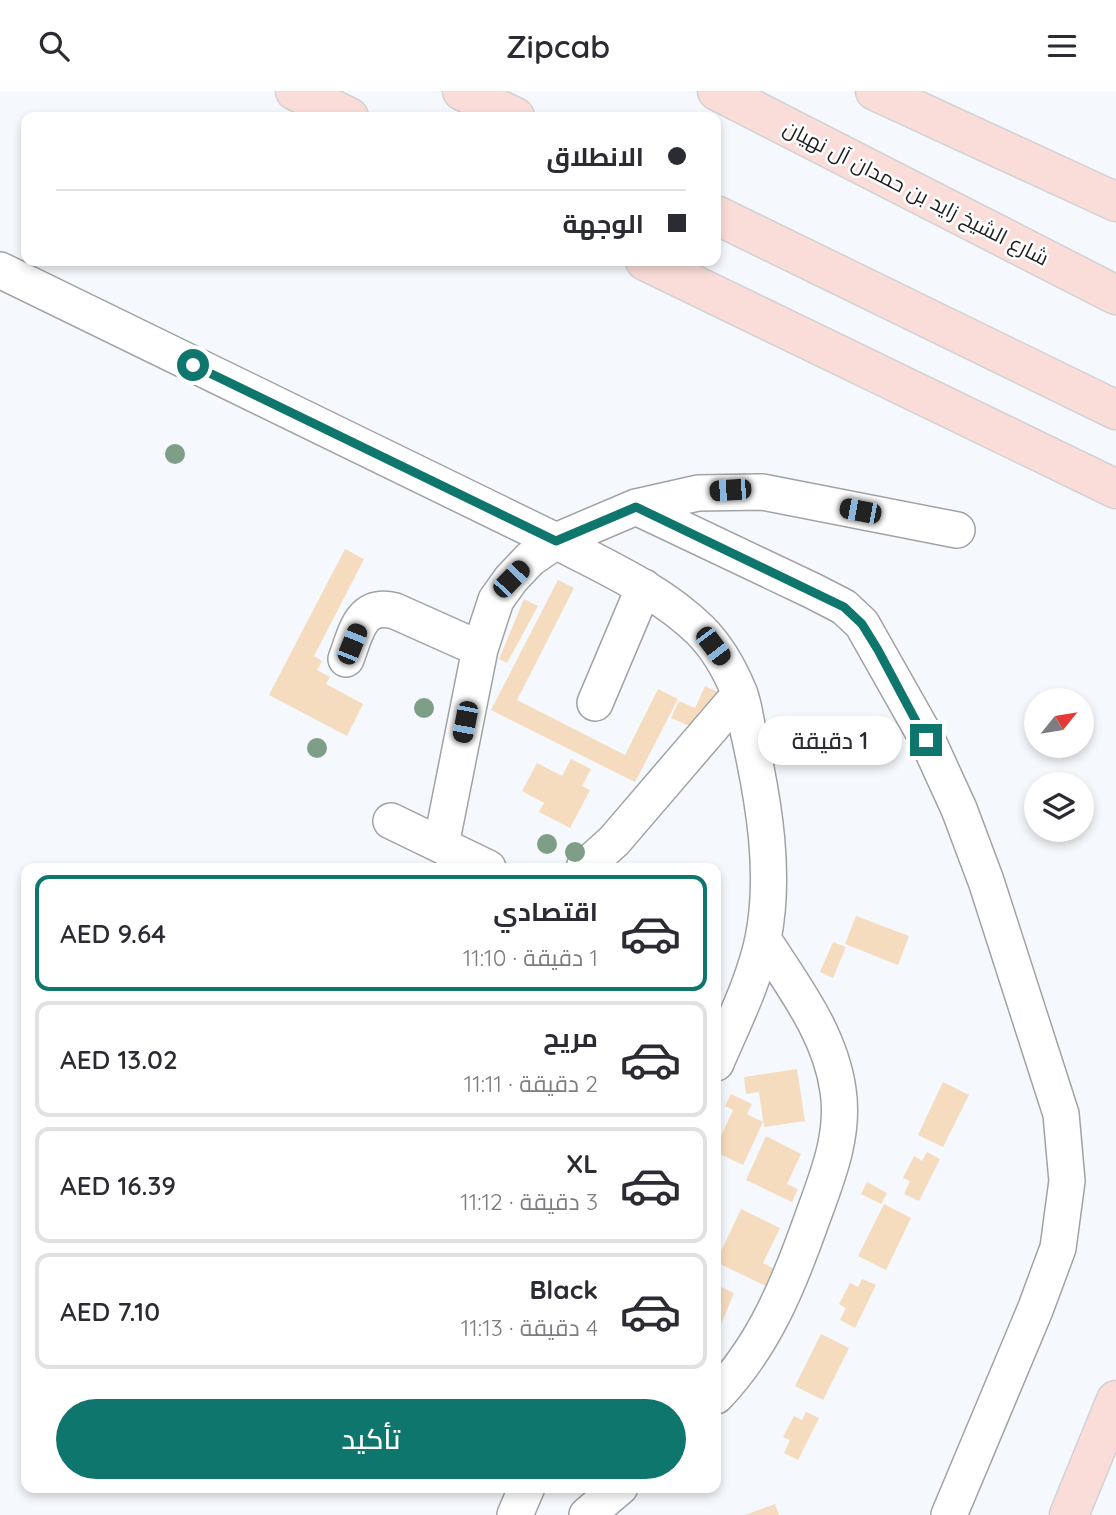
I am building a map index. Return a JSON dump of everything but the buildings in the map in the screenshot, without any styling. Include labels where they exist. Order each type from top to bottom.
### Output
[{"type":"main road","points":[[295,91],[339,112]]},
{"type":"main road","points":[[462,91],[506,112]]},
{"type":"main road","name":"شارع الشيخ زايد بن حمدان آل نهيان","points":[[717,91],[1116,295]]},
{"type":"main road","points":[[875,91],[1116,202]]},
{"type":"main road","points":[[721,217],[1116,410]]},
{"type":"main road","points":[[655,266],[1114,489]]},
{"type":"main road","points":[[1069,1515],[1116,1400]]},
{"type":"lane","points":[[0,270],[556,541],[644,587],[675,607],[702,632],[724,661],[740,694],[758,774],[768,880],[763,939],[743,1003],[721,1052]]},
{"type":"lane","points":[[440,845],[480,649],[496,600],[530,559],[556,541],[636,507],[698,493],[762,492],[957,530]]},
{"type":"lane","points":[[636,507],[844,607],[862,624],[920,728],[959,809],[986,881],[1061,1114],[1067,1181],[1058,1248],[1035,1310],[949,1515]]},
{"type":"lane","points":[[595,703],[644,587]]},
{"type":"lane","points":[[346,659],[363,618],[372,611],[383,608],[480,649]]},
{"type":"lane","points":[[590,863],[614,841],[740,694]]},
{"type":"lane","points":[[391,821],[478,863]]},
{"type":"lane","points":[[721,1390],[748,1357],[771,1321],[789,1282],[829,1174],[838,1133],[839,1092],[829,1051],[810,1013],[763,939]]},
{"type":"lane","points":[[515,1515],[524,1493]]},
{"type":"lane","points":[[587,1515],[613,1493]]},
{"type":"route","points":[[193,365],[556,541],[636,507],[813,591],[844,607],[862,624],[926,740]]}]
